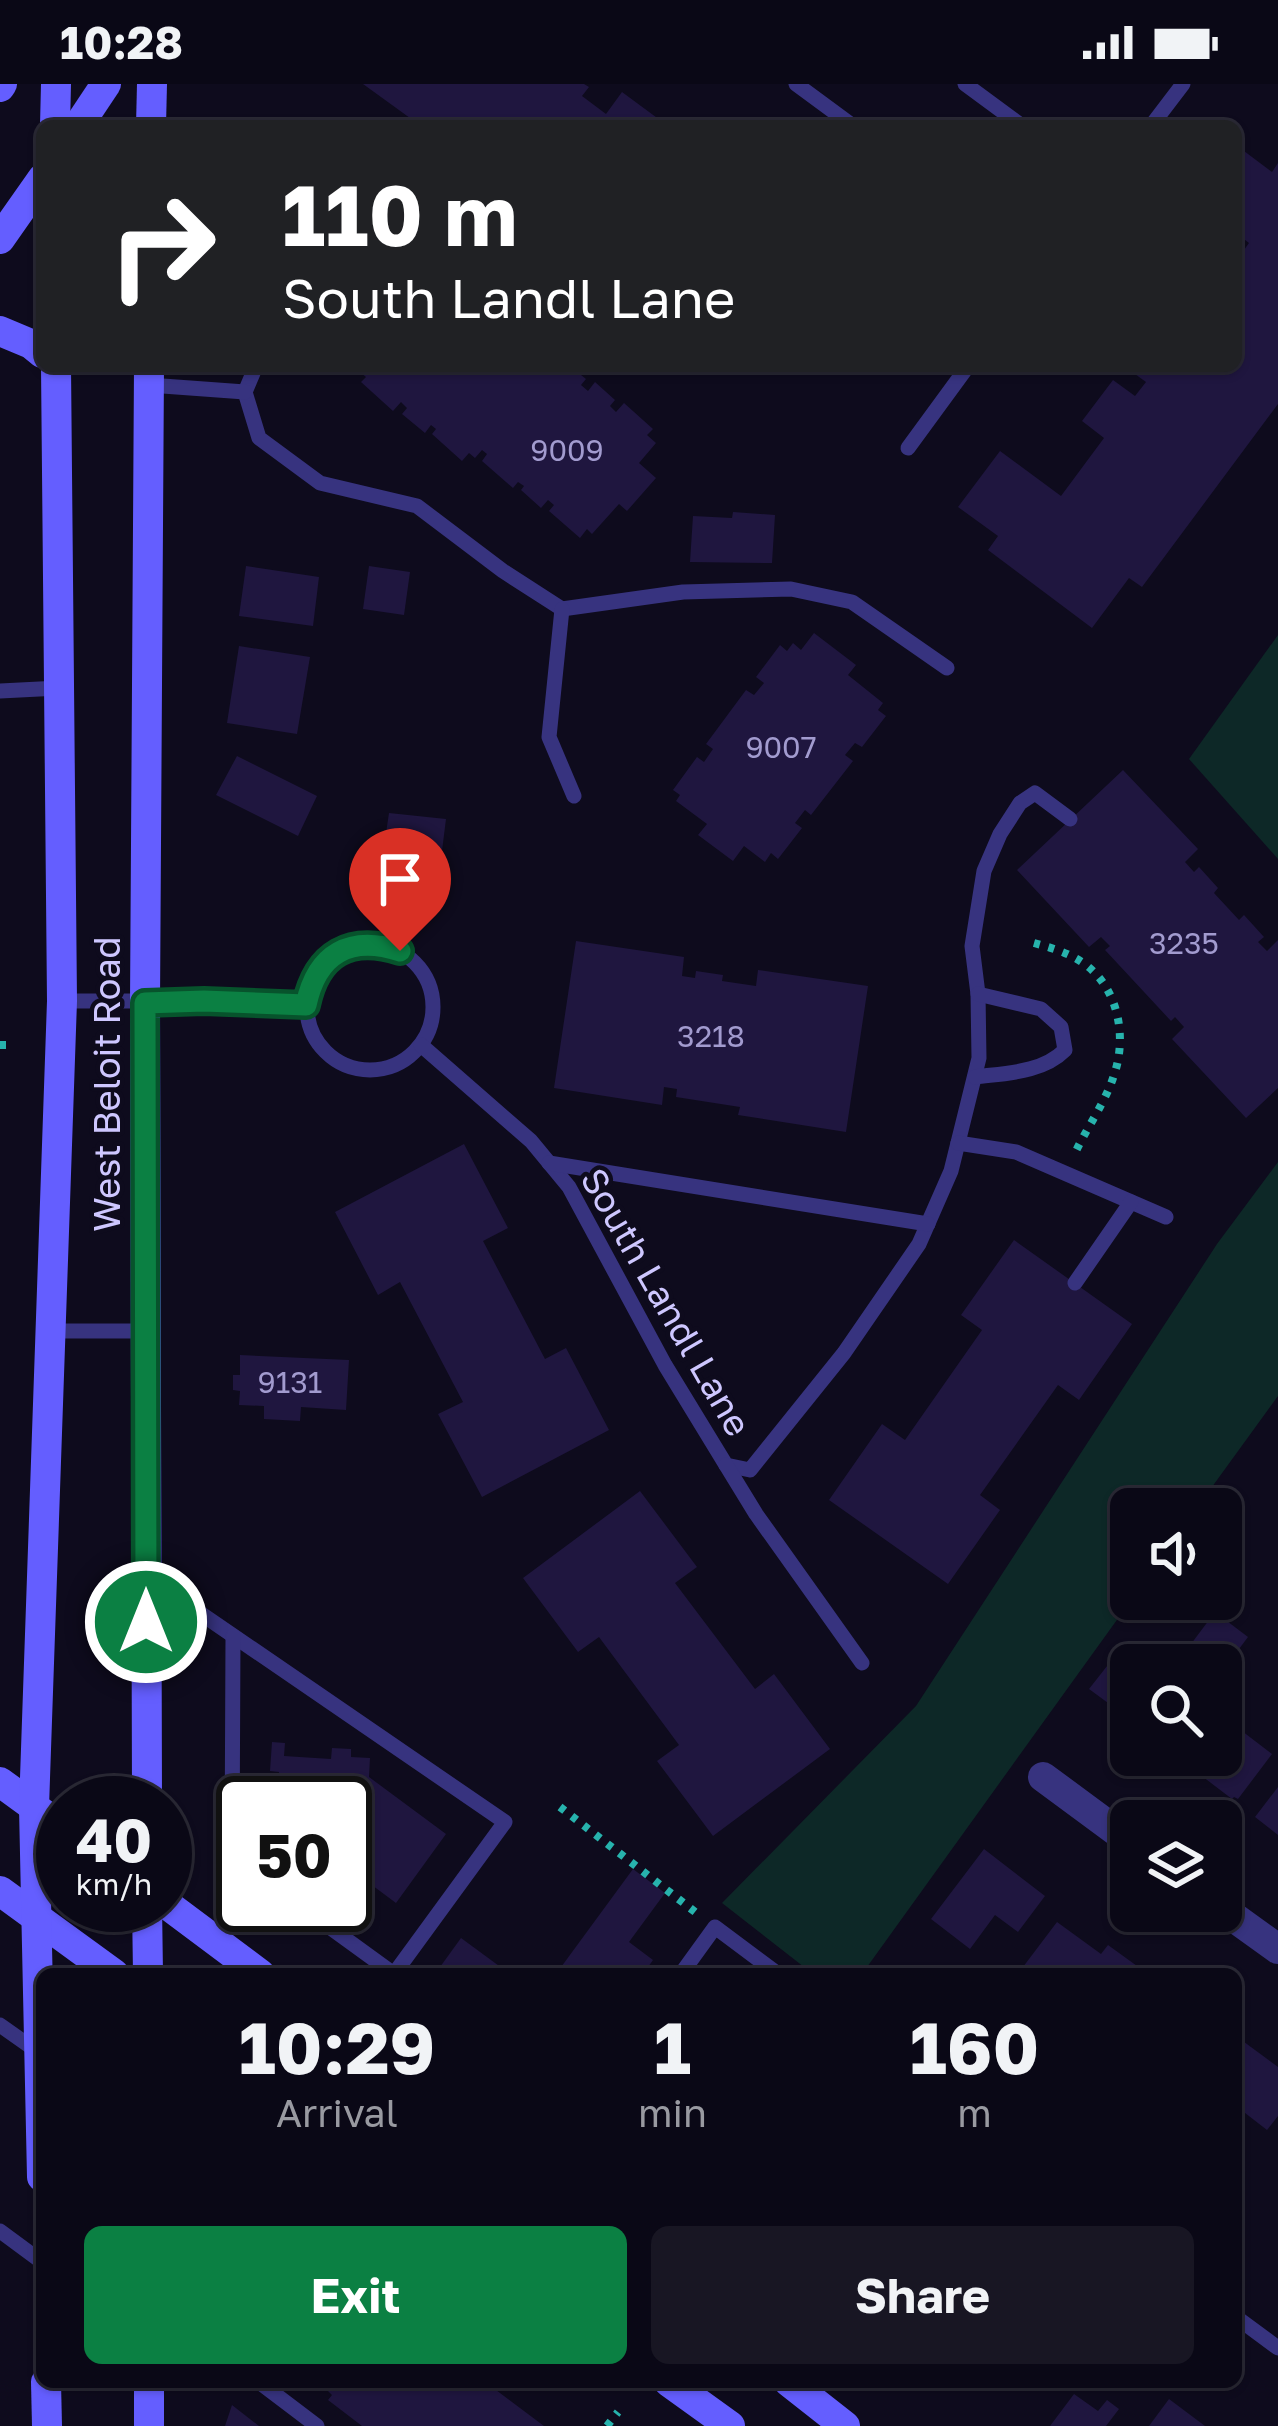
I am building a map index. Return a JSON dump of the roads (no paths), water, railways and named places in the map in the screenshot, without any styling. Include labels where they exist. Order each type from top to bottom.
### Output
[{"type":"main road","points":[[55,120],[56,84]]},
{"type":"main road","points":[[82,120],[106,84]]},
{"type":"main road","points":[[152,84],[152,120]]},
{"type":"main road","points":[[0,239],[36,188]]},
{"type":"main road","points":[[0,331],[36,348]]},
{"type":"main road","name":"West Beloit Road","points":[[36,1862],[34,1807],[62,1001],[52,372]]},
{"type":"main road","name":"West Beloit Road","points":[[147,1776],[149,376]]},
{"type":"main road","points":[[0,1782],[34,1807]]},
{"type":"main road","points":[[0,1891],[36,1917]]},
{"type":"main road","points":[[192,1923],[252,1968]]},
{"type":"main road","name":"West Beloit Road","points":[[38,1932],[39,1968]]},
{"type":"main road","points":[[57,1932],[106,1968]]},
{"type":"main road","points":[[147,1932],[148,1968]]},
{"type":"main road","points":[[46,2388],[47,2426]]},
{"type":"main road","points":[[149,2388],[149,2426]]},
{"type":"main road","points":[[677,2388],[730,2426]]},
{"type":"main road","points":[[798,2388],[845,2426]]},
{"type":"street","points":[[1043,1777],[1110,1826]]},
{"type":"street","points":[[1242,1923],[1278,1949]]},
{"type":"lane","points":[[796,84],[845,120]]},
{"type":"lane","points":[[965,84],[1014,120]]},
{"type":"lane","points":[[1155,120],[1183,84]]},
{"type":"lane","points":[[253,372],[245,392],[259,438],[320,483],[417,506],[502,571],[562,609],[683,592],[791,589],[852,602],[947,668]]},
{"type":"lane","points":[[908,448],[964,372]]},
{"type":"lane","points":[[149,376],[245,392]]},
{"type":"lane","points":[[562,609],[549,737],[574,796]]},
{"type":"lane","points":[[0,691],[59,688]]},
{"type":"lane","name":"South Landl Lane","points":[[421,1045],[530,1141],[569,1187],[665,1365],[726,1465],[750,1470],[844,1353],[920,1244],[951,1171],[980,1058],[972,946],[984,871],[1000,834],[1020,802],[1035,793],[1070,819]]},
{"type":"lane","points":[[358,944],[380,944],[418,964],[434,1004],[431,1026],[421,1045],[388,1068],[369,1071],[331,1058],[317,1043],[306,1005],[310,984],[321,966],[358,944]]},
{"type":"lane","points":[[975,1077],[1021,1072],[1054,1061],[1065,1050],[1060,1027],[1040,1009],[978,994]]},
{"type":"lane","points":[[62,1001],[306,1005]]},
{"type":"lane","points":[[958,1143],[1016,1153],[1166,1217]]},
{"type":"lane","points":[[549,1163],[928,1224]]},
{"type":"lane","points":[[1075,1283],[1131,1202]]},
{"type":"lane","points":[[50,1331],[146,1331]]},
{"type":"lane","points":[[726,1465],[862,1663]]},
{"type":"lane","points":[[146,1576],[505,1822],[398,1968]]},
{"type":"lane","points":[[232,1636],[232,1776]]},
{"type":"lane","points":[[685,1968],[715,1927],[770,1968]]},
{"type":"lane","points":[[336,1932],[386,1968]]},
{"type":"lane","points":[[0,2025],[36,2051]]},
{"type":"lane","points":[[0,2231],[36,2258]]},
{"type":"lane","points":[[1242,2321],[1278,2348]]},
{"type":"lane","points":[[267,2388],[317,2426]]}]
